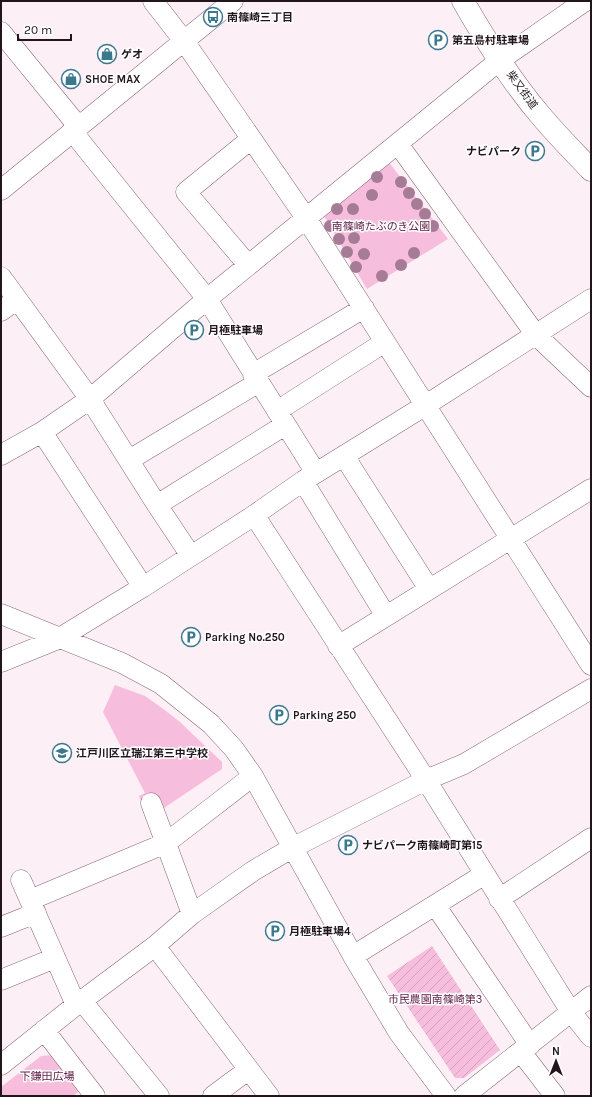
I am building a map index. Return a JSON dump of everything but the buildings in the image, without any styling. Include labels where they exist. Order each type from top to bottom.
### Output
[{"type":"main road","name":"柴又街道","points":[[463,1],[500,60],[540,115],[591,170]]},
{"type":"street","points":[[153,1],[184,41],[306,218],[591,665]]},
{"type":"street","points":[[1,190],[75,128],[234,1]]},
{"type":"street","points":[[1,455],[42,432],[90,399],[248,265],[500,60],[585,1]]},
{"type":"street","points":[[1,32],[207,299],[281,418],[310,477],[386,616]]},
{"type":"street","points":[[248,265],[186,192],[251,139]]},
{"type":"street","points":[[398,144],[536,335],[591,387]]},
{"type":"street","points":[[1,277],[9,306],[90,399],[191,556]]},
{"type":"street","points":[[1,662],[58,638],[143,587],[253,516],[310,477],[426,405],[591,299]]},
{"type":"street","points":[[129,460],[364,308]]},
{"type":"street","points":[[157,505],[281,418],[385,342]]},
{"type":"street","points":[[42,432],[143,587]]},
{"type":"street","points":[[344,456],[429,589]]},
{"type":"street","points":[[338,646],[591,489]]},
{"type":"street","points":[[253,516],[260,524],[426,780],[571,1012],[591,1037]]},
{"type":"street","points":[[1,614],[122,663],[161,684],[211,724],[234,749],[253,776],[353,956],[399,1033],[446,1096]]},
{"type":"street","points":[[1,1065],[44,1030],[155,946],[192,914],[253,871],[292,848],[426,780],[464,764],[591,689]]},
{"type":"street","points":[[1,927],[33,907],[166,843],[253,776]]},
{"type":"street","points":[[151,803],[192,914]]},
{"type":"street","points":[[499,899],[591,838]]},
{"type":"street","points":[[353,956],[485,874]]},
{"type":"street","points":[[21,880],[55,958],[79,1003],[159,1096]]},
{"type":"street","points":[[435,905],[555,1096]]},
{"type":"street","points":[[155,946],[269,1096]]},
{"type":"street","points":[[1,980],[55,958]]},
{"type":"street","points":[[464,1096],[591,996]]},
{"type":"street","points":[[44,1030],[95,1096]]},
{"type":"street","points":[[214,1096],[248,1070]]},
{"type":"green space","name":"南篠崎たぶのき公園","points":[[388,161],[448,239],[367,289],[324,216]]},
{"type":"green space","points":[[115,685],[145,696],[180,722],[222,762],[222,769],[161,810],[147,816],[139,796],[145,793],[103,712]]},
{"type":"green space","name":"市民農園南篠崎第3","points":[[432,946],[500,1050],[464,1078],[455,1078],[387,976]]},
{"type":"green space","name":"下鎌田広場","points":[[54,1055],[82,1089],[73,1096],[1,1096],[1,1087],[41,1056]]},
{"type":"place","name":"南篠崎三丁目","points":[[213,17]]},
{"type":"place","name":"第五島村駐車場","points":[[438,40]]},
{"type":"place","name":"ゲオ","points":[[107,54]]},
{"type":"place","name":"SHOE MAX","points":[[71,79]]},
{"type":"place","name":"ナビパーク","points":[[535,151]]},
{"type":"place","name":"月極駐車場","points":[[194,330]]},
{"type":"place","name":"Parking No.250","points":[[191,637]]},
{"type":"place","name":"Parking 250","points":[[279,715]]},
{"type":"place","name":"江戸川区立瑞江第三中学校","points":[[62,753]]},
{"type":"place","name":"ナビパーク南篠崎町第15","points":[[348,845]]},
{"type":"place","name":"月極駐車場4","points":[[275,931]]}]
